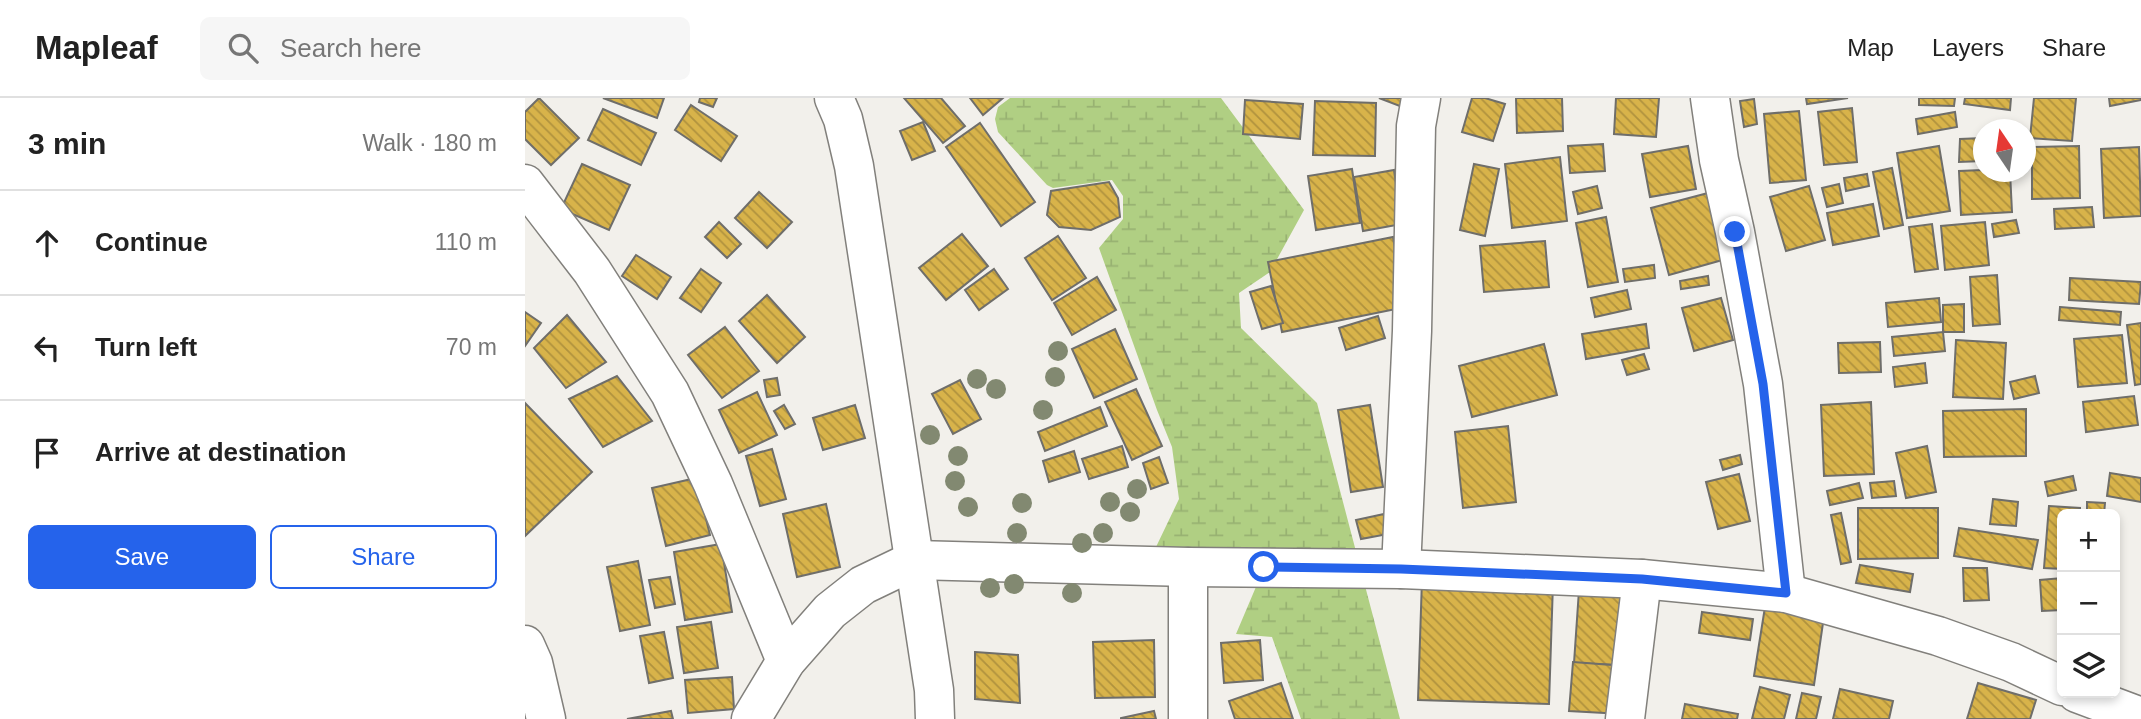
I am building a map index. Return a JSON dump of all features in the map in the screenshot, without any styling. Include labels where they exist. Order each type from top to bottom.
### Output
[{"type":"street","points":[[834,98],[843,119],[853,166],[915,560],[934,690],[935,719]]},
{"type":"street","points":[[1401,569],[1412,331],[1416,126],[1421,98]]},
{"type":"street","points":[[1710,98],[1719,160],[1763,384],[1786,593]]},
{"type":"street","points":[[525,184],[592,271],[670,393],[713,484],[786,661]]},
{"type":"street","points":[[751,719],[786,661],[830,611],[863,585],[915,560],[1401,569],[1642,579],[1786,593],[1938,636],[2011,662],[2057,688]]},
{"type":"street","points":[[1188,567],[1188,719]]},
{"type":"street","points":[[1625,719],[1642,579]]},
{"type":"street","points":[[525,645],[533,663],[546,719]]},
{"type":"street","points":[[2074,698],[2141,717]]},
{"type":"green space","points":[[1010,98],[1221,98],[1304,210],[1270,272],[1239,293],[1241,328],[1317,403],[1400,719],[1301,719],[1272,637],[1236,634],[1261,575],[1156,547],[1179,499],[1172,447],[1099,248],[1123,219],[1123,196],[1112,180],[1053,188],[1047,185],[998,132],[995,119],[998,107]]},
{"type":"building","points":[[539,98],[579,138],[551,165],[525,139],[525,112]]},
{"type":"building","points":[[603,98],[664,98],[657,118]]},
{"type":"building","points":[[700,98],[717,98],[713,107],[699,102]]},
{"type":"building","points":[[904,98],[941,98],[965,126],[943,143]]},
{"type":"building","points":[[970,98],[1003,98],[983,115]]},
{"type":"building","points":[[1379,98],[1409,98],[1405,108]]},
{"type":"building","points":[[1472,98],[1485,98],[1505,104],[1493,141],[1462,132]]},
{"type":"building","points":[[1516,98],[1562,98],[1563,131],[1517,133]]},
{"type":"building","points":[[1616,98],[1659,98],[1656,137],[1614,134]]},
{"type":"building","points":[[1806,98],[1848,98],[1807,104]]},
{"type":"building","points":[[1919,98],[1955,98],[1954,106],[1919,105]]},
{"type":"building","points":[[1965,98],[2011,98],[2010,110],[1964,104]]},
{"type":"building","points":[[2034,98],[2076,98],[2072,141],[2036,138],[2036,119],[2032,119]]},
{"type":"building","points":[[2109,98],[2141,98],[2141,100],[2110,106]]},
{"type":"building","points":[[1754,99],[1757,124],[1744,127],[1740,101]]},
{"type":"building","points":[[1245,100],[1303,104],[1300,139],[1243,134]]},
{"type":"building","points":[[1315,101],[1376,103],[1375,156],[1313,155]]},
{"type":"building","points":[[691,105],[737,136],[721,161],[675,130]]},
{"type":"building","points":[[1852,108],[1857,162],[1824,165],[1818,112]]},
{"type":"building","points":[[603,109],[656,133],[641,165],[588,140]]},
{"type":"building","points":[[1799,111],[1806,180],[1770,183],[1764,114]]},
{"type":"building","points":[[1955,112],[1957,127],[1918,134],[1916,119]]},
{"type":"building","points":[[923,122],[935,151],[912,160],[900,131]]},
{"type":"building","points":[[980,123],[1035,202],[1001,226],[946,147]]},
{"type":"building","points":[[1973,138],[1973,161],[1959,162],[1960,139]]},
{"type":"building","points":[[1603,144],[1605,171],[1570,173],[1568,146]]},
{"type":"building","points":[[1688,146],[1696,189],[1650,197],[1642,154]]},
{"type":"building","points":[[1939,146],[1950,211],[1907,218],[1897,153]]},
{"type":"building","points":[[2079,146],[2080,198],[2032,199],[2032,182],[2036,182],[2036,147]]},
{"type":"building","points":[[2139,147],[2141,216],[2104,218],[2101,149]]},
{"type":"building","points":[[1560,157],[1567,221],[1512,228],[1505,164]]},
{"type":"building","points":[[582,164],[630,185],[609,230],[561,209]]},
{"type":"building","points":[[1474,164],[1499,169],[1485,236],[1460,230]]},
{"type":"building","points":[[1892,168],[1903,225],[1884,229],[1873,172]]},
{"type":"building","points":[[1352,169],[1360,223],[1316,230],[1308,176]]},
{"type":"building","points":[[1394,170],[1402,224],[1363,231],[1354,177]]},
{"type":"building","points":[[1973,170],[1973,182],[2010,182],[2012,212],[1961,215],[1959,171]]},
{"type":"building","points":[[1867,174],[1869,186],[1846,191],[1844,178]]},
{"type":"building","points":[[1109,182],[1118,198],[1120,217],[1091,230],[1059,227],[1047,215],[1051,191]]},
{"type":"building","points":[[1839,184],[1843,203],[1827,207],[1822,188]]},
{"type":"building","points":[[1597,186],[1602,208],[1578,214],[1573,192]]},
{"type":"building","points":[[1809,186],[1825,240],[1786,251],[1770,197]]},
{"type":"building","points":[[759,192],[792,222],[767,248],[735,218]]},
{"type":"building","points":[[1708,193],[1726,259],[1669,275],[1651,208]]},
{"type":"building","points":[[1873,204],[1879,236],[1833,245],[1827,213]]},
{"type":"building","points":[[2092,207],[2094,227],[2055,229],[2054,209]]},
{"type":"building","points":[[1606,217],[1618,282],[1588,287],[1576,223]]},
{"type":"building","points":[[2016,220],[2019,233],[1994,237],[1992,224]]},
{"type":"building","points":[[719,222],[741,244],[727,258],[705,237]]},
{"type":"building","points":[[1985,222],[1989,265],[1945,270],[1941,226]]},
{"type":"building","points":[[1932,224],[1938,269],[1915,272],[1909,227]]},
{"type":"building","points":[[962,234],[988,266],[946,300],[919,268]]},
{"type":"building","points":[[1058,236],[1086,278],[1052,300],[1025,258]]},
{"type":"building","points":[[1393,237],[1406,307],[1282,332],[1268,262]]},
{"type":"building","points":[[1545,241],[1549,287],[1484,292],[1480,246]]},
{"type":"building","points":[[636,255],[671,277],[657,299],[622,276]]},
{"type":"building","points":[[1654,265],[1655,278],[1625,282],[1623,269]]},
{"type":"building","points":[[701,269],[721,283],[701,312],[680,298]]},
{"type":"building","points":[[994,269],[1008,289],[979,310],[965,290]]},
{"type":"building","points":[[1997,275],[2000,324],[1973,326],[1970,277]]},
{"type":"building","points":[[1708,276],[1709,285],[1681,289],[1680,281]]},
{"type":"building","points":[[1097,277],[1116,310],[1072,335],[1054,303]]},
{"type":"building","points":[[2070,278],[2141,282],[2139,304],[2069,300]]},
{"type":"building","points":[[1271,286],[1283,323],[1262,329],[1250,292]]},
{"type":"building","points":[[1627,290],[1631,309],[1595,317],[1591,298]]},
{"type":"building","points":[[767,295],[805,337],[777,363],[739,321]]},
{"type":"building","points":[[1721,298],[1733,340],[1694,351],[1682,308]]},
{"type":"building","points":[[1939,298],[1941,322],[1888,327],[1886,303]]},
{"type":"building","points":[[1964,304],[1964,332],[1943,332],[1943,305]]},
{"type":"building","points":[[2060,307],[2121,312],[2120,325],[2059,320]]},
{"type":"building","points":[[525,312],[541,323],[525,346]]},
{"type":"building","points":[[567,315],[606,362],[566,388],[534,348]]},
{"type":"building","points":[[1378,316],[1385,338],[1346,350],[1339,328]]},
{"type":"building","points":[[2141,323],[2141,384],[2135,385],[2127,325]]},
{"type":"building","points":[[1646,324],[1649,348],[1586,359],[1582,334]]},
{"type":"building","points":[[725,327],[759,371],[722,398],[688,355]]},
{"type":"building","points":[[1115,329],[1137,379],[1094,398],[1072,349]]},
{"type":"building","points":[[1943,332],[1945,351],[1894,356],[1892,337]]},
{"type":"building","points":[[2122,335],[2127,383],[2078,387],[2074,339]]},
{"type":"building","points":[[1956,340],[2006,343],[2003,399],[1953,397]]},
{"type":"building","points":[[1880,342],[1881,372],[1839,373],[1838,343]]},
{"type":"building","points":[[1544,344],[1557,395],[1472,417],[1459,366]]},
{"type":"building","points":[[1644,354],[1649,369],[1627,375],[1622,360]]},
{"type":"building","points":[[1925,363],[1927,383],[1895,387],[1893,367]]},
{"type":"building","points":[[617,376],[652,421],[603,447],[569,399]]},
{"type":"building","points":[[2035,376],[2039,393],[2014,399],[2010,382]]},
{"type":"building","points":[[777,378],[780,395],[767,397],[764,380]]},
{"type":"building","points":[[960,380],[981,419],[953,434],[932,394]]},
{"type":"building","points":[[1136,389],[1162,446],[1132,460],[1105,402]]},
{"type":"building","points":[[757,392],[777,435],[739,453],[719,410]]},
{"type":"building","points":[[2134,396],[2138,425],[2086,432],[2083,402]]},
{"type":"building","points":[[1871,402],[1874,474],[1824,476],[1821,405]]},
{"type":"building","points":[[525,403],[592,472],[525,536]]},
{"type":"building","points":[[784,405],[795,424],[785,429],[774,411]]},
{"type":"building","points":[[855,405],[865,438],[823,450],[813,418]]},
{"type":"building","points":[[1370,405],[1383,487],[1351,492],[1338,410]]},
{"type":"building","points":[[1100,407],[1107,426],[1045,451],[1038,432]]},
{"type":"building","points":[[2026,409],[2026,456],[1944,457],[1943,411]]},
{"type":"building","points":[[1508,426],[1516,502],[1463,508],[1455,432]]},
{"type":"building","points":[[1122,446],[1128,467],[1089,479],[1082,459]]},
{"type":"building","points":[[1927,446],[1936,492],[1906,498],[1896,453]]},
{"type":"building","points":[[772,449],[786,499],[760,506],[746,456]]},
{"type":"building","points":[[1074,451],[1080,472],[1049,482],[1043,461]]},
{"type":"building","points":[[1740,455],[1742,464],[1723,470],[1720,460]]},
{"type":"building","points":[[1159,457],[1168,483],[1151,489],[1143,463]]},
{"type":"building","points":[[2110,473],[2141,478],[2141,502],[2107,496]]},
{"type":"building","points":[[1739,474],[1750,521],[1718,529],[1706,482]]},
{"type":"building","points":[[2073,476],[2076,490],[2048,496],[2045,482]]},
{"type":"building","points":[[696,478],[710,535],[666,546],[652,488]]},
{"type":"building","points":[[1894,481],[1896,496],[1872,498],[1870,483]]},
{"type":"building","points":[[1859,483],[1863,498],[1830,505],[1827,491]]},
{"type":"building","points":[[1993,499],[2018,502],[2016,526],[1990,524]]},
{"type":"building","points":[[2087,502],[2105,503],[2104,509],[2087,509]]},
{"type":"building","points":[[826,504],[840,567],[797,577],[783,514]]},
{"type":"building","points":[[2049,506],[2080,508],[2057,509],[2057,569],[2044,568]]},
{"type":"building","points":[[1858,508],[1938,508],[1938,558],[1858,559]]},
{"type":"building","points":[[1841,513],[1851,562],[1841,564],[1831,515]]},
{"type":"building","points":[[1384,514],[1388,534],[1361,539],[1356,520]]},
{"type":"building","points":[[1959,528],[2038,540],[2032,569],[1954,556]]},
{"type":"building","points":[[721,544],[732,612],[685,620],[674,552]]},
{"type":"building","points":[[638,561],[650,625],[620,631],[607,567]]},
{"type":"building","points":[[1860,565],[1913,574],[1910,592],[1856,583]]},
{"type":"building","points":[[1963,568],[1987,568],[1989,600],[1964,601]]},
{"type":"building","points":[[670,577],[675,604],[655,608],[649,580]]},
{"type":"building","points":[[2057,578],[2057,610],[2042,611],[2040,580]]},
{"type":"building","points":[[1422,579],[1553,583],[1549,704],[1418,700]]},
{"type":"building","points":[[1579,590],[1622,592],[1617,665],[1574,663]]},
{"type":"building","points":[[1765,607],[1824,616],[1814,685],[1754,676]]},
{"type":"building","points":[[1702,612],[1753,619],[1750,640],[1699,633]]},
{"type":"building","points":[[711,622],[718,668],[684,673],[677,627]]},
{"type":"building","points":[[664,632],[673,678],[649,683],[640,636]]},
{"type":"building","points":[[1154,640],[1155,697],[1095,698],[1093,642]]},
{"type":"building","points":[[1260,640],[1263,680],[1224,683],[1221,643]]},
{"type":"building","points":[[975,652],[1018,655],[1020,703],[975,699]]},
{"type":"building","points":[[1573,662],[1625,666],[1622,714],[1569,711]]},
{"type":"building","points":[[732,677],[734,709],[688,713],[685,680]]},
{"type":"building","points":[[1281,683],[1293,719],[1235,719],[1229,701]]},
{"type":"building","points":[[1978,683],[2036,700],[2030,719],[1967,719]]},
{"type":"building","points":[[1760,687],[1790,695],[1784,719],[1752,719]]},
{"type":"building","points":[[1840,689],[1893,701],[1889,719],[1833,719]]},
{"type":"building","points":[[1802,693],[1821,697],[1816,719],[1796,719]]},
{"type":"building","points":[[1685,704],[1738,714],[1737,719],[1682,719]]},
{"type":"building","points":[[671,711],[673,719],[627,719]]},
{"type":"building","points":[[1154,711],[1156,719],[1121,719],[1121,718]]},
{"type":"route","points":[[1264,567],[1401,569],[1642,579],[1786,593],[1763,384],[1735,232]]}]
